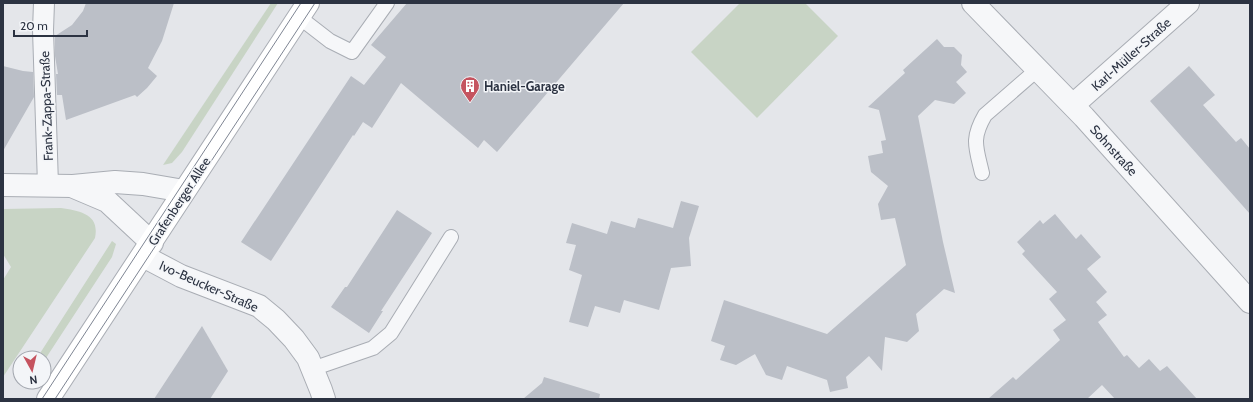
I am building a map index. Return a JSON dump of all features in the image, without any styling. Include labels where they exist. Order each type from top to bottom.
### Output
[{"type":"main road","name":"Grafenberger Allee","points":[[48,399],[304,10]]},
{"type":"street","name":"Frank-Zappa-Straße","points":[[44,3],[43,30],[48,185]]},
{"type":"street","name":"Sohnstraße","points":[[973,3],[1073,105],[1250,302]]},
{"type":"street","name":"Karl-Müller-Straße","points":[[1073,105],[1188,3]]},
{"type":"street","points":[[3,185],[73,186],[116,182],[143,184],[184,191]]},
{"type":"street","name":"Ivo-Beucker-Straße","points":[[73,186],[106,201],[147,249],[181,276],[259,306],[276,320],[308,358],[324,399]]},
{"type":"lane","points":[[304,10],[330,41],[352,52],[387,3]]},
{"type":"lane","points":[[982,173],[975,142],[980,125],[985,115],[1038,69]]},
{"type":"lane","points":[[312,369],[373,348],[391,333],[451,237]]},
{"type":"green space","points":[[271,3],[278,3],[182,152],[172,163],[163,165]]},
{"type":"green space","points":[[740,3],[805,3],[838,36],[757,118],[691,52]]},
{"type":"green space","points":[[61,208],[81,212],[91,219],[96,230],[95,238],[21,350],[12,350],[12,363],[3,377],[3,280],[11,267],[3,254],[3,209]]},
{"type":"green space","points":[[112,241],[116,244],[112,257],[51,350],[42,350]]},
{"type":"building","points":[[86,3],[174,3],[162,41],[148,68],[157,76],[147,88],[137,97],[135,95],[66,120],[62,95],[57,95],[56,74],[58,74],[55,56],[55,36],[72,25],[83,11]]},
{"type":"building","points":[[407,3],[624,3],[497,152],[484,140],[478,148],[401,83],[372,128],[363,122],[354,136],[353,135],[271,261],[241,242],[351,76],[364,85],[386,57],[371,45]]},
{"type":"building","points":[[937,39],[944,47],[954,47],[962,55],[961,65],[967,72],[956,82],[966,93],[954,104],[935,100],[918,116],[943,242],[955,293],[944,289],[916,314],[919,331],[907,342],[885,337],[882,371],[869,356],[846,377],[848,388],[830,392],[827,380],[787,366],[782,380],[766,375],[755,354],[736,365],[720,360],[725,346],[711,341],[724,300],[827,334],[906,265],[895,218],[881,220],[878,204],[888,186],[871,172],[868,156],[883,153],[881,141],[886,140],[879,110],[868,107],[905,73],[903,70]]},
{"type":"building","points":[[3,66],[33,72],[34,97],[3,151]]},
{"type":"building","points":[[1189,66],[1215,95],[1203,105],[1236,142],[1241,138],[1250,149],[1250,214],[1150,101]]},
{"type":"building","points":[[681,201],[699,206],[689,238],[691,266],[671,268],[659,310],[624,300],[620,313],[595,306],[588,327],[569,322],[582,275],[569,270],[576,245],[566,243],[572,223],[607,234],[611,221],[635,228],[638,218],[673,228]]},
{"type":"building","points":[[397,210],[432,233],[381,311],[383,311],[369,333],[331,307],[345,287],[347,287]]},
{"type":"building","points":[[1055,214],[1076,239],[1081,234],[1101,257],[1087,269],[1107,292],[1096,302],[1107,315],[1098,322],[1124,357],[1127,355],[1139,368],[1149,359],[1160,371],[1167,366],[1197,399],[1115,399],[1102,385],[1087,399],[988,399],[1013,377],[1016,380],[1060,340],[1053,330],[1066,320],[1049,299],[1057,292],[1022,254],[1025,251],[1017,242],[1040,220],[1043,224]]},
{"type":"building","points":[[202,326],[228,371],[210,399],[154,399]]},
{"type":"building","points":[[544,377],[600,394],[599,399],[523,399],[542,383]]},
{"type":"tram line","points":[[42,399],[301,3]]},
{"type":"tram line","points":[[55,399],[315,3]]},
{"type":"place","name":"Haniel-Garage","points":[[470,103]]}]
